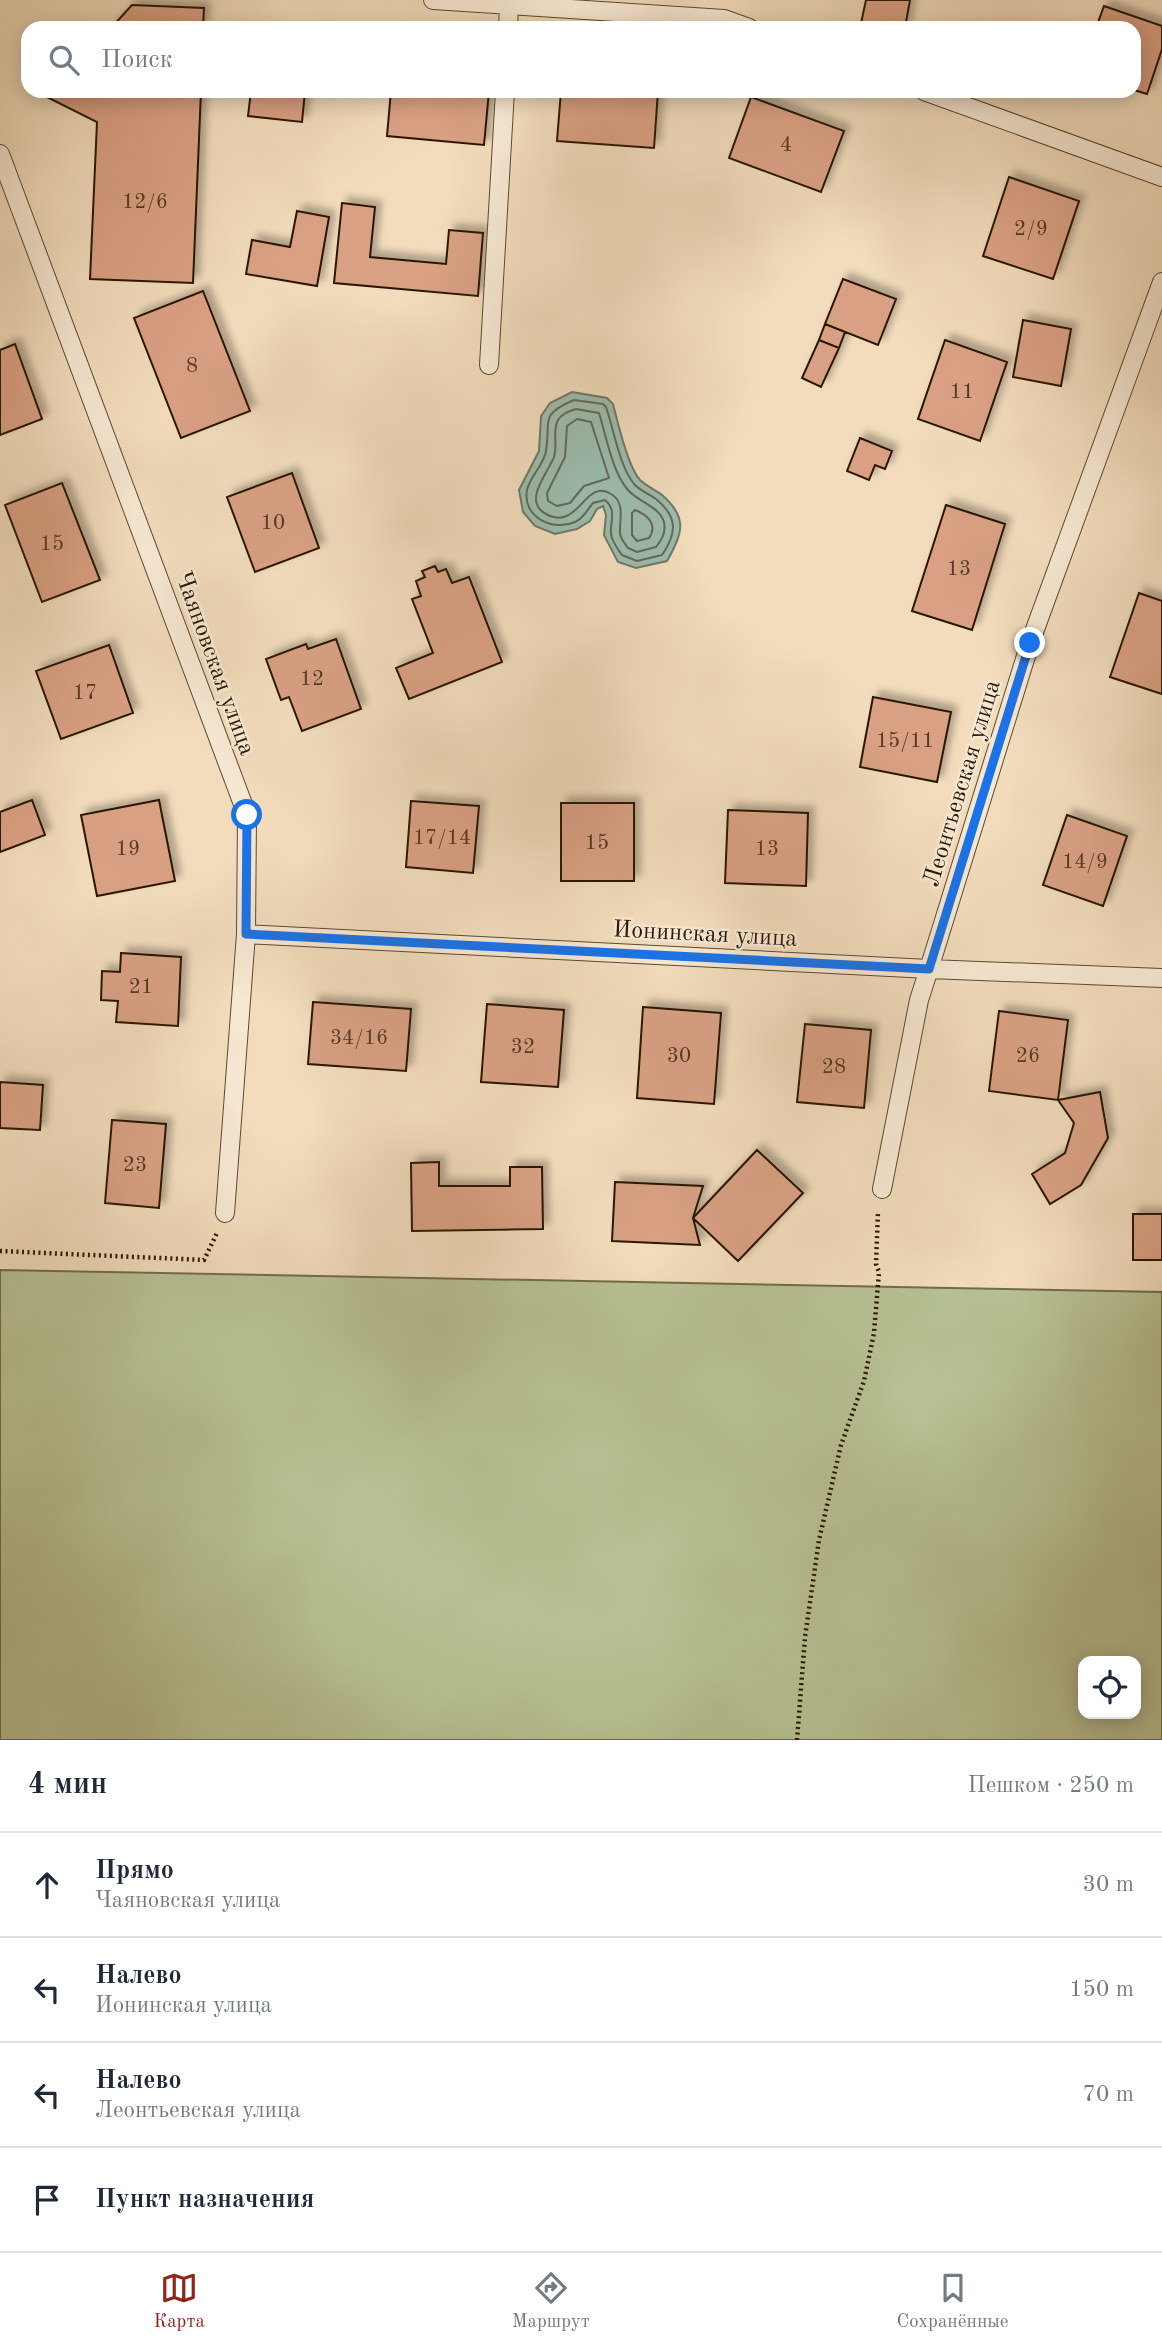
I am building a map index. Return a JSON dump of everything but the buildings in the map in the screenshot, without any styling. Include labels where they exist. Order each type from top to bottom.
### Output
[{"type":"lane","points":[[433,0],[730,21]]},
{"type":"lane","points":[[508,21],[509,5]]},
{"type":"lane","points":[[489,365],[505,98]]},
{"type":"lane","points":[[943,98],[1162,177]]},
{"type":"lane","name":"Чаяновская улица","points":[[0,154],[247,815],[246,934],[225,1213]]},
{"type":"lane","name":"Леонтьевская улица","points":[[882,1189],[919,1000],[1030,643],[1162,282]]},
{"type":"lane","name":"Ионинская улица","points":[[246,934],[929,969],[1162,978]]},
{"type":"path","points":[[797,1740],[805,1637],[819,1541],[841,1445],[864,1381],[874,1334],[877,1295],[876,1219],[882,1189]]},
{"type":"path","points":[[0,1251],[204,1260],[225,1213]]},
{"type":"green space","points":[[0,1270],[1162,1292],[1162,1740],[0,1740]]},
{"type":"water","points":[[572,392],[607,398],[613,404],[636,474],[642,482],[671,503],[676,511],[679,535],[667,561],[636,568],[618,562],[604,535],[606,515],[603,506],[597,509],[590,521],[577,529],[555,534],[535,526],[523,512],[519,490],[539,451],[541,416],[550,403]]},
{"type":"route","points":[[247,815],[246,934],[929,969],[1030,643]]}]
